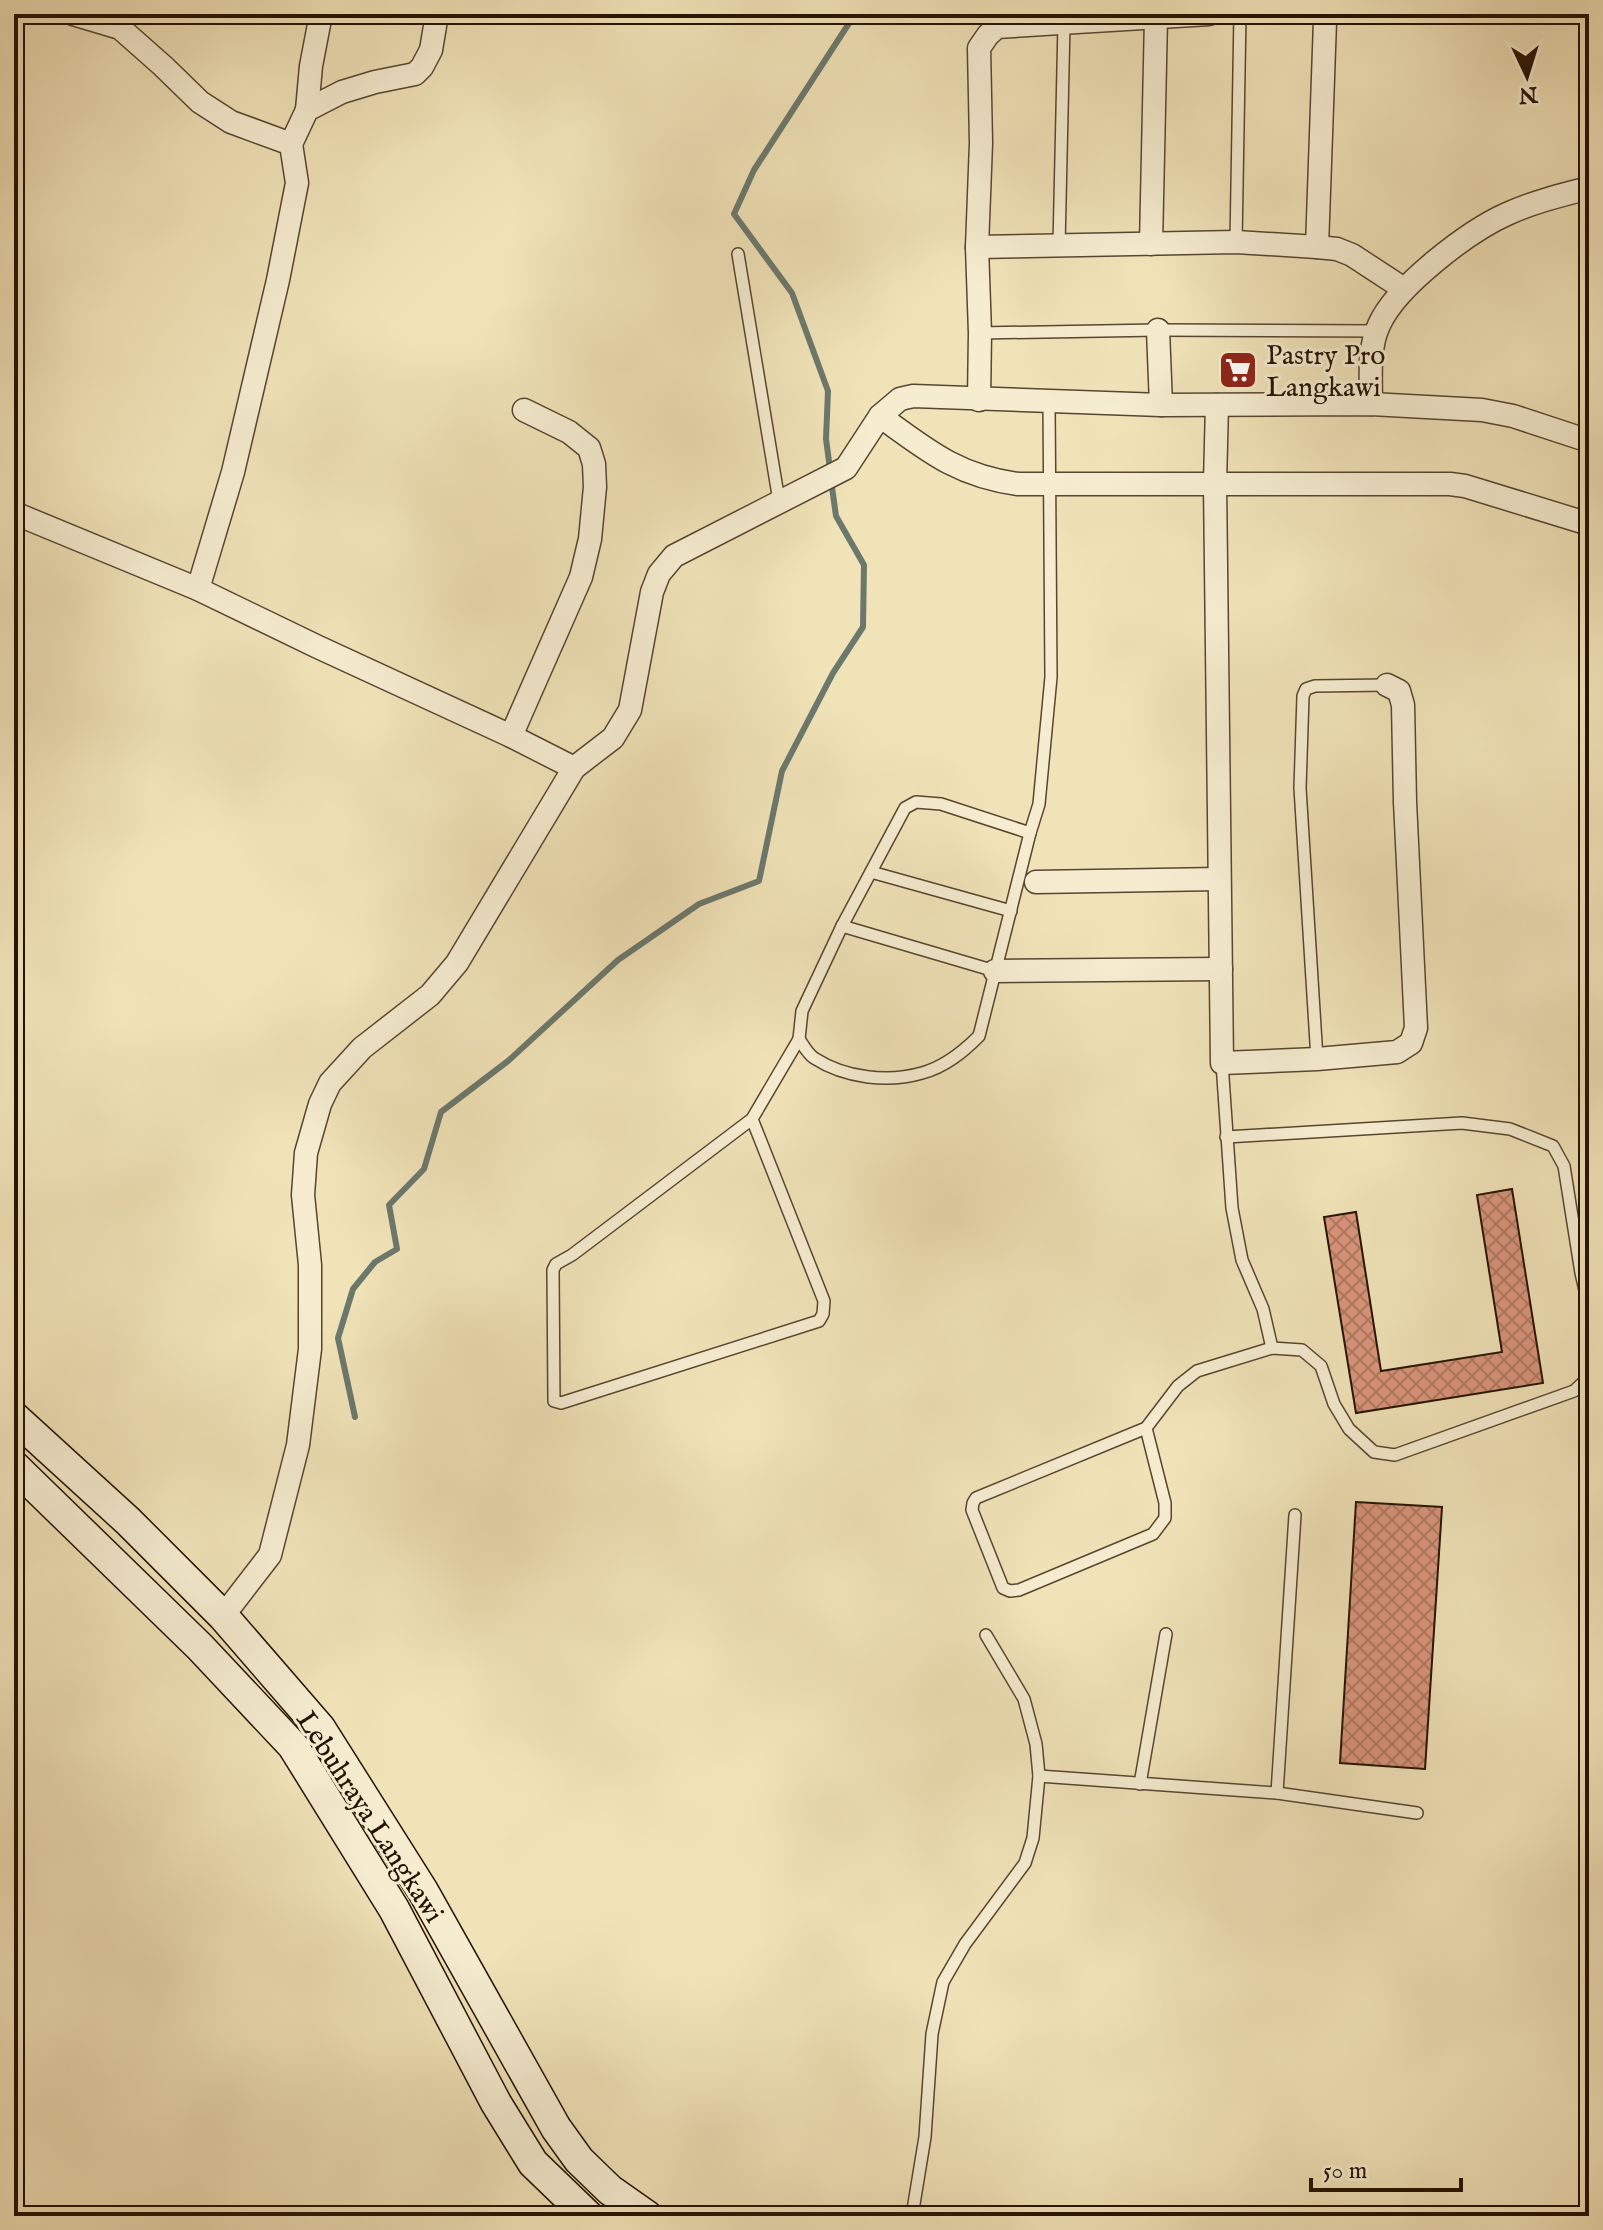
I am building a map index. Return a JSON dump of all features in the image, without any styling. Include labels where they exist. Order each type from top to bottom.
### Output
[{"type":"main road","name":"Lebuhraya Langkawi","points":[[14,1417],[128,1521],[223,1616],[320,1728],[423,1891],[556,2128],[579,2160],[610,2190],[647,2216]]},
{"type":"main road","name":"Lebuhraya Langkawi","points":[[14,1466],[200,1647],[293,1746],[394,1909],[496,2103],[533,2163],[588,2216]]},
{"type":"main road","points":[[394,1909],[423,1891]]},
{"type":"street","points":[[73,14],[120,28],[200,102],[231,122],[291,144]]},
{"type":"street","points":[[198,589],[233,472],[278,280],[297,183],[291,144],[307,110],[321,14]]},
{"type":"street","points":[[307,110],[342,92],[415,74],[431,50],[437,14]]},
{"type":"street","points":[[979,400],[979,48],[997,27],[1209,14]]},
{"type":"street","points":[[1317,247],[1328,16]]},
{"type":"street","points":[[1151,244],[1156,18]]},
{"type":"street","points":[[1371,404],[1373,345],[1377,331],[1404,289],[1462,241],[1506,214],[1589,188]]},
{"type":"street","points":[[977,247],[1236,242],[1317,247],[1337,249],[1352,255],[1404,289]]},
{"type":"street","points":[[1158,330],[1161,405]]},
{"type":"street","points":[[223,1616],[270,1555],[298,1445],[310,1349],[310,1265],[303,1195],[306,1153],[320,1104],[330,1083],[362,1048],[430,995],[457,963],[574,768],[613,738],[630,710],[652,592],[659,574],[674,556],[846,468],[880,416],[900,399],[913,396],[1161,405],[1371,404],[1482,410],[1513,416],[1589,441]]},
{"type":"street","points":[[1217,405],[1215,483],[1222,1063],[1397,1052],[1411,1043],[1416,1028],[1403,705],[1399,691],[1387,685]]},
{"type":"street","points":[[511,736],[581,577],[590,539],[595,487],[594,464],[589,448],[569,432],[524,410]]},
{"type":"street","points":[[880,416],[937,457],[978,477],[1018,484],[1450,484],[1589,524]]},
{"type":"street","points":[[14,513],[198,589],[574,768]]},
{"type":"street","points":[[1036,882],[1219,879]]},
{"type":"street","points":[[995,971],[1221,969]]},
{"type":"lane","points":[[1236,242],[1240,14]]},
{"type":"lane","points":[[1059,245],[1064,24]]},
{"type":"lane","points":[[738,254],[779,501]]},
{"type":"lane","points":[[980,333],[1377,331]]},
{"type":"lane","points":[[799,1039],[811,1057],[875,1079],[923,1073],[959,1055],[979,1036],[1039,804],[1051,677],[1049,402]]},
{"type":"lane","points":[[1317,1059],[1300,788],[1303,696],[1306,689],[1315,686],[1387,685]]},
{"type":"lane","points":[[752,1119],[824,1301],[819,1321],[561,1403],[554,1401],[553,1270],[556,1264],[752,1119],[799,1039],[802,1011],[842,926],[905,808],[916,802],[941,804],[1030,833]]},
{"type":"lane","points":[[871,872],[1011,911]]},
{"type":"lane","points":[[842,926],[995,971]]},
{"type":"lane","points":[[1222,1063],[1232,1208],[1242,1260],[1263,1309],[1272,1348]]},
{"type":"lane","points":[[1226,1137],[1462,1123],[1510,1129],[1553,1146],[1564,1166],[1589,1308]]},
{"type":"lane","points":[[1146,1428],[1165,1503],[1165,1518],[1153,1534],[1019,1590],[1003,1588],[972,1510],[976,1498],[1146,1428],[1178,1386],[1197,1371],[1272,1348],[1302,1350],[1321,1366],[1334,1404],[1349,1429],[1374,1452],[1395,1455],[1574,1391],[1589,1377]]},
{"type":"lane","points":[[1277,1793],[1295,1515]]},
{"type":"lane","points":[[1140,1784],[1166,1634]]},
{"type":"lane","points":[[912,2216],[925,2137],[932,2034],[943,1982],[965,1944],[1025,1863],[1033,1838],[1039,1776],[1036,1744],[1024,1699],[986,1635]]},
{"type":"lane","points":[[1039,1776],[1277,1793],[1417,1813]]},
{"type":"building","points":[[1512,1189],[1543,1383],[1356,1413],[1324,1217],[1356,1212],[1381,1371],[1502,1352],[1477,1195]]},
{"type":"building","points":[[1356,1502],[1442,1507],[1425,1769],[1340,1763]]},
{"type":"waterway","points":[[830,469],[826,439],[828,391],[792,293],[734,214],[754,170],[855,14]]},
{"type":"waterway","points":[[355,1417],[338,1338],[353,1289],[375,1262],[397,1249],[389,1205],[424,1169],[441,1112],[508,1061],[618,960],[699,904],[759,881],[782,771],[833,673],[863,627],[864,565],[836,516],[831,480]]},
{"type":"place","name":"Pastry Pro Langkawi","points":[[1238,370]]}]
